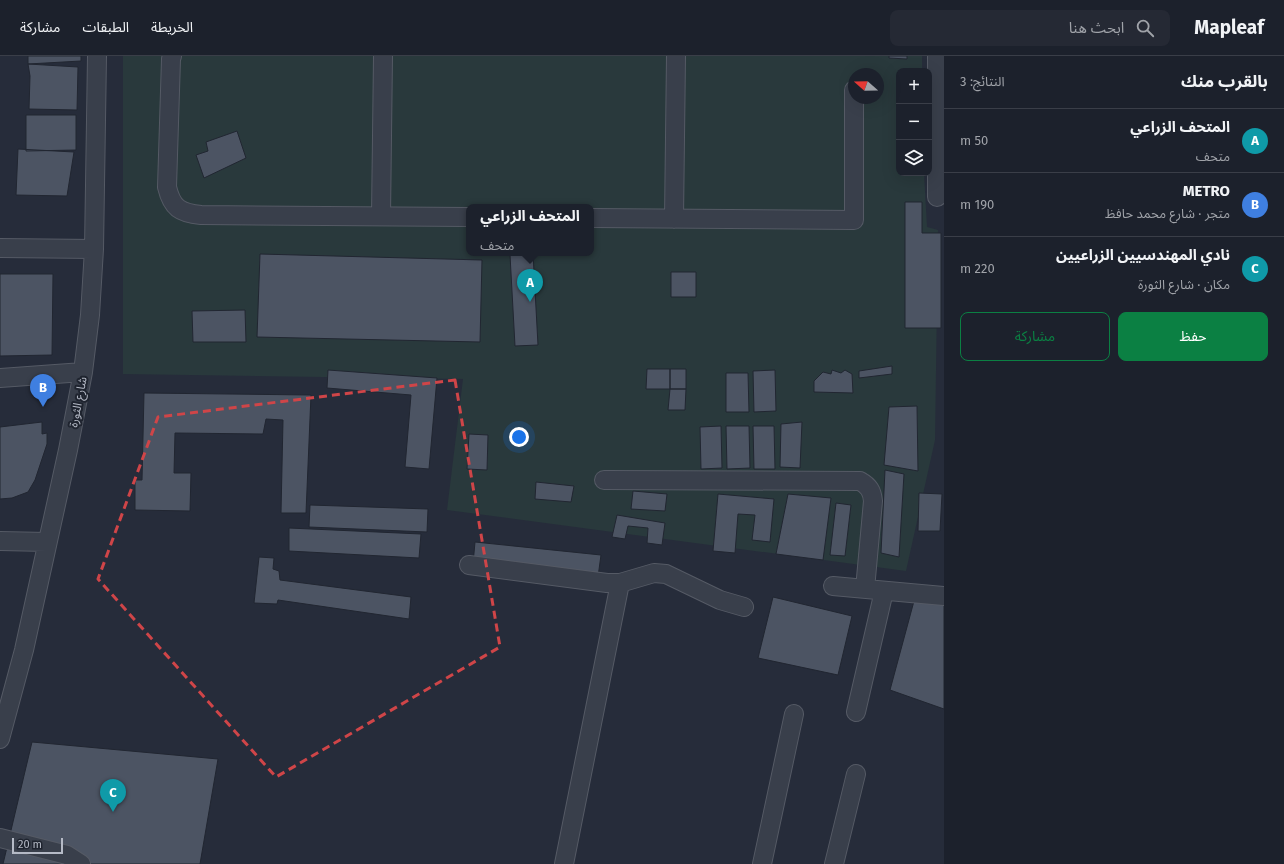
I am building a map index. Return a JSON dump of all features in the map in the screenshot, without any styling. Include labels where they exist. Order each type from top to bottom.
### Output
[{"type":"street","name":"شارع الثورة","points":[[0,740],[24,650],[68,450],[83,372],[90,315],[94,249],[97,56]]},
{"type":"street","points":[[172,56],[167,187],[170,199],[177,209],[188,214],[201,215],[466,217]]},
{"type":"street","points":[[381,216],[383,56]]},
{"type":"street","points":[[674,219],[676,56]]},
{"type":"street","points":[[937,197],[939,64]]},
{"type":"street","points":[[594,218],[854,220],[854,104]]},
{"type":"street","points":[[0,248],[94,249]]},
{"type":"street","points":[[0,378],[83,372]]},
{"type":"street","points":[[604,480],[860,481],[872,492],[873,501],[866,589]]},
{"type":"street","points":[[0,541],[47,542]]},
{"type":"street","points":[[469,565],[607,583],[620,583],[654,573],[666,574],[720,600],[744,607]]},
{"type":"street","points":[[564,864],[620,583]]},
{"type":"street","points":[[833,586],[944,596]]},
{"type":"street","points":[[856,712],[884,591]]},
{"type":"street","points":[[762,864],[794,714]]},
{"type":"street","points":[[834,864],[856,774]]},
{"type":"street","points":[[0,838],[58,858],[67,855],[81,864]]},
{"type":"highlighted area","points":[[455,380],[500,647],[276,777],[98,579],[158,417]]},
{"type":"shaded area","points":[[123,56],[922,56],[922,68],[896,68],[896,176],[924,176],[927,227],[938,230],[935,440],[906,571],[447,510],[463,379],[123,374]]},
{"type":"building","points":[[28,56],[81,56],[81,61],[28,64]]},
{"type":"building","points":[[889,56],[907,56],[907,59],[889,58]]},
{"type":"building","points":[[28,64],[78,67],[77,110],[29,109],[30,76]]},
{"type":"building","points":[[26,115],[76,115],[76,150],[26,151]]},
{"type":"building","points":[[237,131],[246,158],[204,178],[196,155],[208,151],[206,142]]},
{"type":"building","points":[[18,149],[74,152],[67,196],[16,195]]},
{"type":"building","points":[[905,202],[922,202],[922,233],[941,233],[941,328],[905,328]]},
{"type":"building","points":[[260,254],[482,260],[480,342],[257,337]]},
{"type":"building","points":[[510,256],[533,256],[538,345],[515,346]]},
{"type":"building","points":[[671,272],[696,272],[696,297],[671,297]]},
{"type":"building","points":[[0,274],[53,274],[52,355],[0,356]]},
{"type":"building","points":[[245,310],[246,342],[193,342],[192,311]]},
{"type":"building","points":[[892,366],[892,374],[859,378],[859,371]]},
{"type":"building","points":[[647,369],[670,369],[670,389],[646,389]]},
{"type":"building","points":[[670,369],[686,369],[686,389],[670,389]]},
{"type":"building","points":[[328,370],[437,378],[429,469],[405,467],[411,395],[327,388]]},
{"type":"building","points":[[775,370],[776,411],[754,412],[753,371]]},
{"type":"building","points":[[832,370],[841,373],[845,370],[852,374],[853,393],[814,392],[814,381],[823,372],[831,374]]},
{"type":"building","points":[[726,373],[748,373],[749,412],[726,412]]},
{"type":"building","points":[[670,389],[686,389],[685,410],[668,410]]},
{"type":"building","points":[[144,393],[311,395],[306,513],[281,513],[283,420],[266,419],[263,434],[175,433],[174,473],[191,473],[190,511],[135,510],[135,480],[142,480]]},
{"type":"building","points":[[917,406],[918,471],[884,465],[889,407]]},
{"type":"building","points":[[42,422],[42,434],[47,433],[47,444],[35,480],[28,492],[12,498],[0,499],[0,427]]},
{"type":"building","points":[[802,422],[800,468],[780,467],[781,424]]},
{"type":"building","points":[[721,426],[722,468],[701,469],[700,427]]},
{"type":"building","points":[[726,426],[749,426],[750,468],[727,469]]},
{"type":"building","points":[[753,426],[774,426],[775,469],[754,469]]},
{"type":"building","points":[[469,434],[488,435],[487,470],[467,469]]},
{"type":"building","points":[[885,470],[904,474],[899,557],[881,553]]},
{"type":"building","points":[[536,482],[574,486],[571,502],[535,499]]},
{"type":"building","points":[[633,491],[667,494],[665,511],[631,509]]},
{"type":"building","points":[[919,493],[942,494],[940,531],[918,531]]},
{"type":"building","points":[[718,494],[774,499],[770,542],[752,540],[755,515],[738,514],[735,553],[713,551]]},
{"type":"building","points":[[788,494],[831,498],[823,560],[776,554]]},
{"type":"building","points":[[836,503],[851,505],[845,556],[830,555]]},
{"type":"building","points":[[310,505],[428,509],[427,532],[309,527]]},
{"type":"building","points":[[617,515],[665,523],[662,545],[647,543],[648,528],[628,526],[625,539],[612,537]]},
{"type":"building","points":[[289,528],[421,534],[419,558],[289,551]]},
{"type":"building","points":[[475,542],[601,555],[598,577],[473,564]]},
{"type":"building","points":[[259,557],[274,558],[273,569],[279,571],[280,580],[411,597],[409,619],[278,600],[277,604],[254,603]]},
{"type":"building","points":[[773,597],[852,616],[838,675],[758,658]]},
{"type":"building","points":[[914,601],[944,604],[944,709],[890,690]]},
{"type":"building","points":[[32,742],[218,759],[200,864],[3,864]]},
{"type":"place","name":"المتحف الزراعي","points":[[530,302]]},
{"type":"place","name":"METRO","points":[[43,407]]},
{"type":"place","name":"نادي المهندسيين الزراعيين","points":[[113,812]]}]
